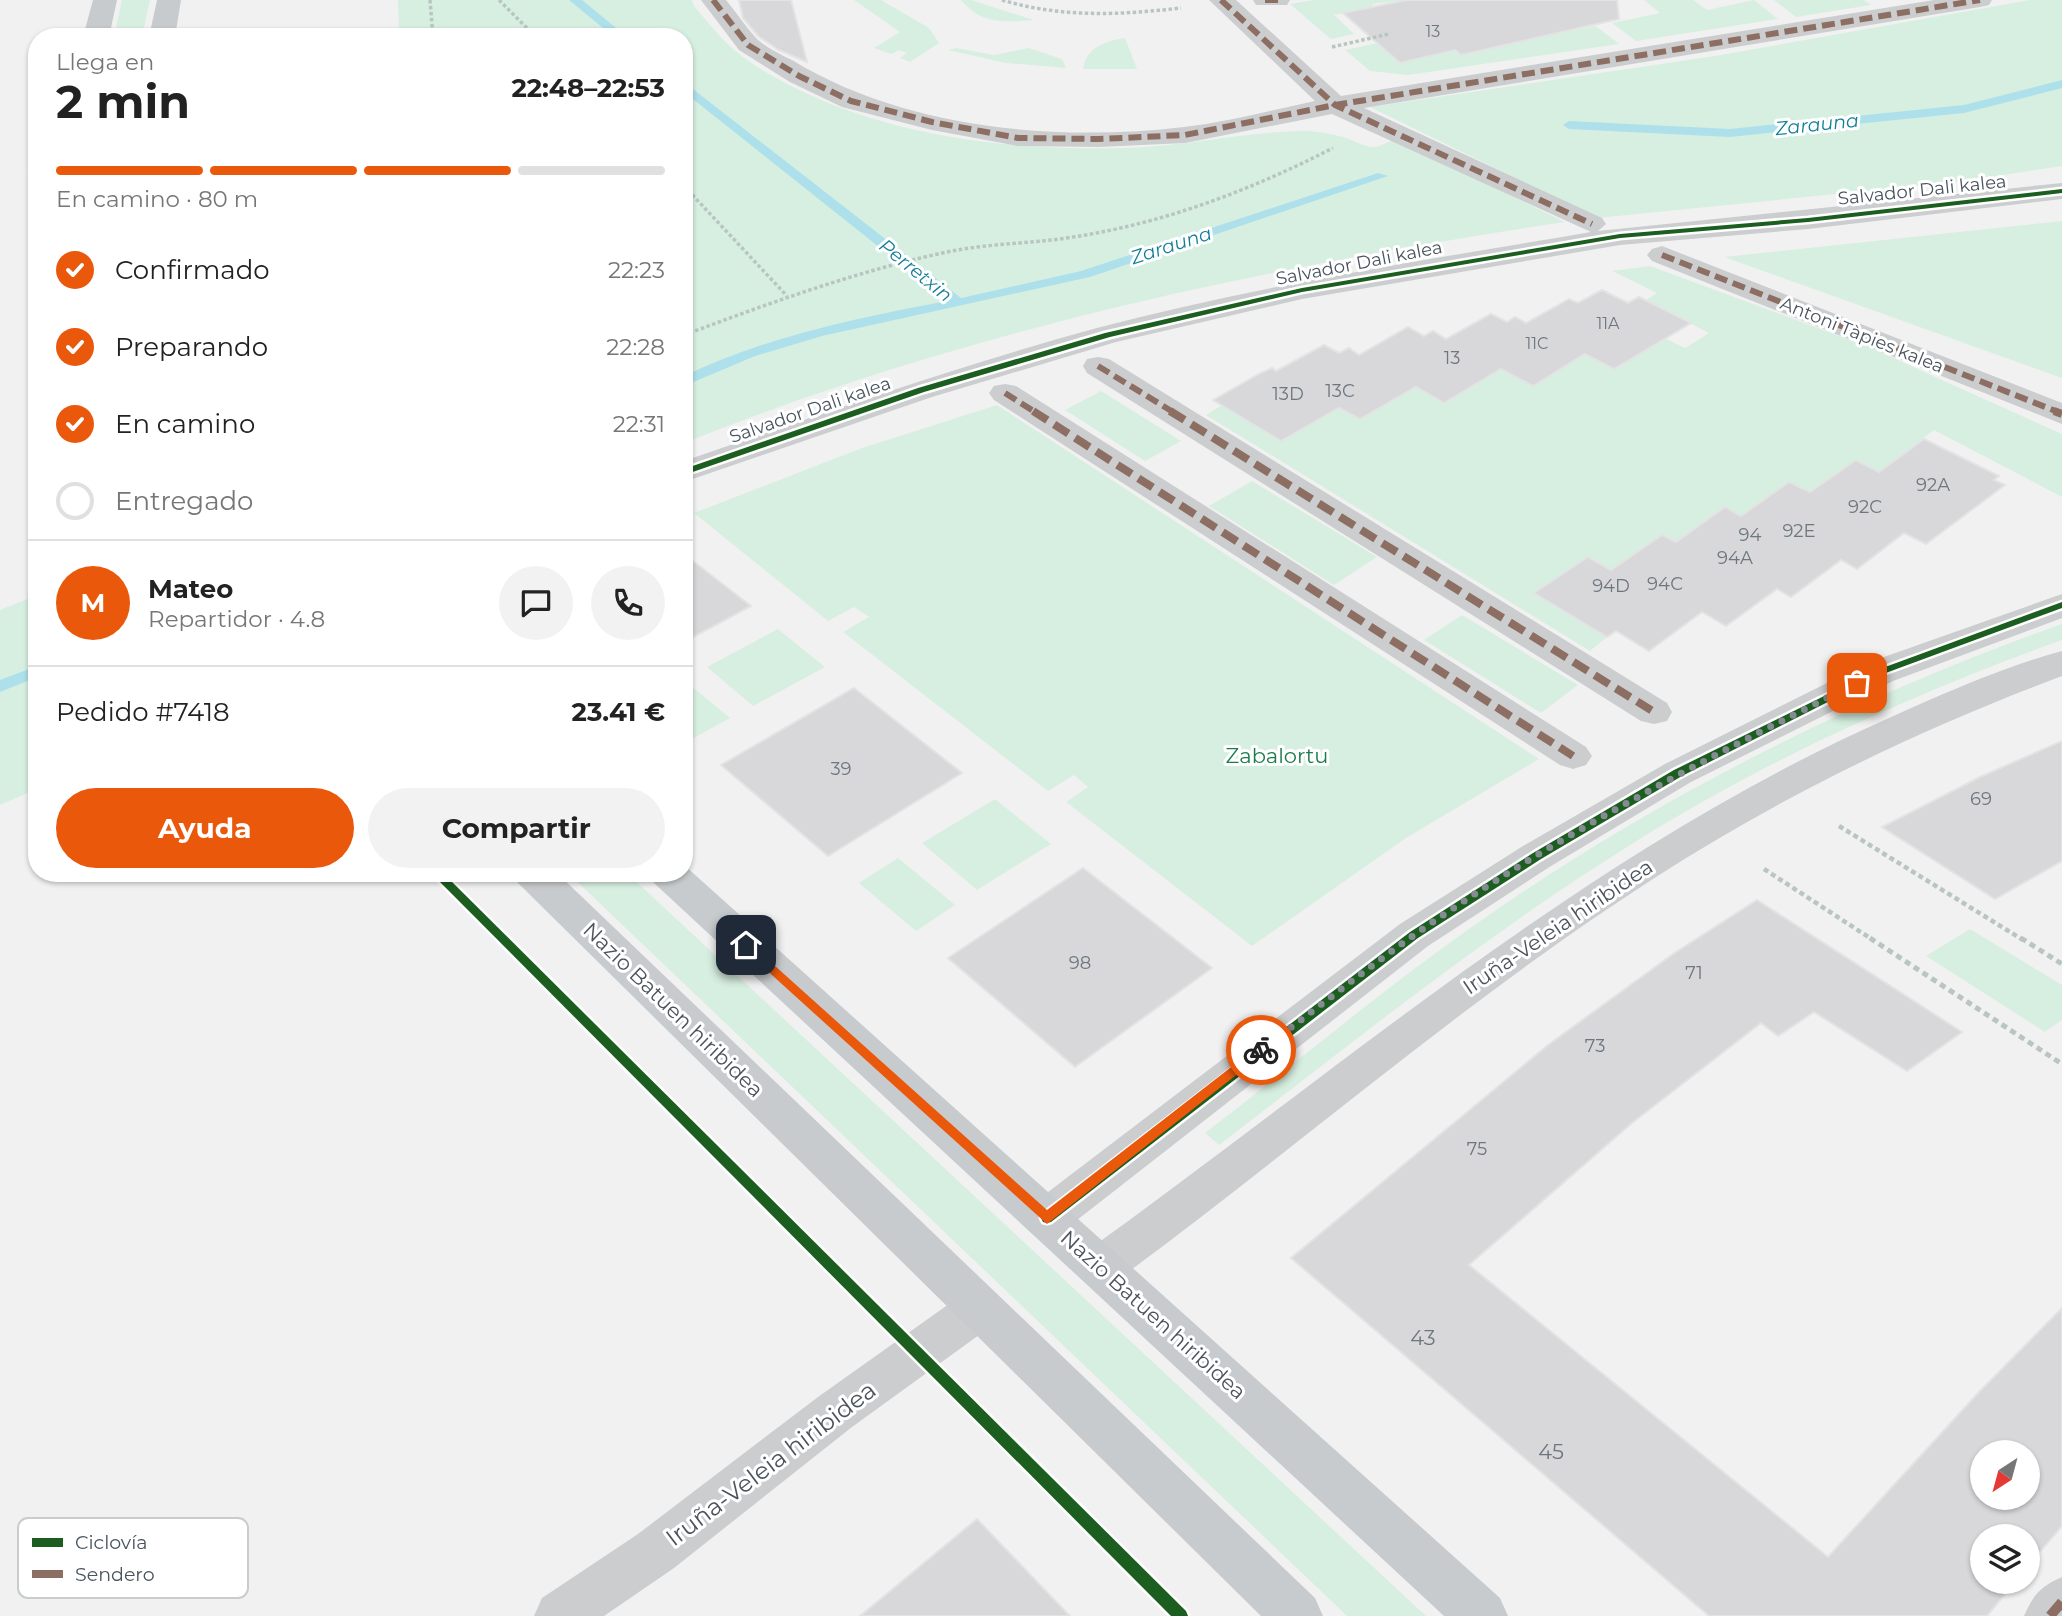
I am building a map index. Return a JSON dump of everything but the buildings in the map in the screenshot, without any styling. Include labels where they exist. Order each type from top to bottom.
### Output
[{"type":"main road","points":[[98,28],[104,0]]},
{"type":"main road","points":[[164,28],[169,0]]},
{"type":"main road","name":"Nazio Batuen hiribidea","points":[[541,882],[1297,1616]]},
{"type":"main road","name":"Nazio Batuen hiribidea","points":[[678,882],[1482,1616]]},
{"type":"street","points":[[713,0],[748,46],[851,102],[932,122],[1018,138],[1185,135],[1335,105],[1980,0]]},
{"type":"street","points":[[1265,0],[1278,0]]},
{"type":"street","points":[[1222,1],[1335,105],[1592,224]]},
{"type":"street","name":"Salvador Dali kalea","points":[[693,469],[934,386],[1108,335],[1302,290],[1620,236],[1808,220],[2062,191]]},
{"type":"street","name":"Antoni Tàpies kalea","points":[[1662,255],[2062,414]]},
{"type":"street","points":[[1098,366],[1654,712]]},
{"type":"street","points":[[1005,393],[1573,756]]},
{"type":"street","points":[[1047,1218],[1414,935],[1537,856],[1678,773],[1880,672],[2062,605]]},
{"type":"street","name":"Iruña-Veleia hiribidea","points":[[1100,1267],[1224,1178],[1462,991],[1590,901],[1803,773],[2017,678],[2062,663]]},
{"type":"street","name":"Iruña-Veleia hiribidea","points":[[560,1616],[656,1551],[835,1412],[980,1308]]},
{"type":"street","points":[[2050,1616],[2062,1602]]},
{"type":"path","points":[[430,0],[432,28]]},
{"type":"path","points":[[499,0],[527,28]]},
{"type":"path","points":[[1002,0],[1023,8],[1105,17],[1222,1]]},
{"type":"path","points":[[693,332],[787,296],[948,251],[1073,237],[1173,217],[1285,174],[1376,124]]},
{"type":"path","points":[[693,196],[787,296]]},
{"type":"path","points":[[1839,826],[2062,964]]},
{"type":"path","points":[[1764,869],[2062,1064]]},
{"type":"green space","points":[[122,0],[150,0],[144,28],[116,28]]},
{"type":"green space","points":[[398,0],[692,0],[694,6],[734,50],[792,86],[836,106],[929,133],[978,141],[1075,148],[1145,147],[1302,131],[1343,137],[1371,147],[1395,139],[1565,222],[1341,260],[1118,307],[899,367],[693,440],[693,28],[399,28]]},
{"type":"green space","points":[[854,0],[881,0],[929,28],[939,43],[910,62],[900,58],[907,53],[899,50],[891,54],[874,48],[900,32]]},
{"type":"green space","points":[[961,0],[971,0],[1034,20],[1003,21],[985,18]]},
{"type":"green space","points":[[1314,0],[1407,0],[1372,4],[1374,7],[1334,15],[1354,34],[1331,39],[1290,4]]},
{"type":"green space","points":[[1459,0],[1547,35],[1596,26],[1619,44],[1408,75],[1370,71],[1345,50],[1378,43],[1401,63],[1455,50],[1461,55],[1494,48]]},
{"type":"green space","points":[[1644,0],[1693,0],[1707,10],[1754,0],[1778,19],[1636,41],[1612,23],[1660,13]]},
{"type":"green space","points":[[1774,0],[1864,0],[1871,5],[1796,17]]},
{"type":"green space","points":[[2030,0],[2062,0],[2062,166],[1956,182],[1597,218],[1370,107],[1715,56]]},
{"type":"green space","points":[[1125,38],[1137,69],[1083,69],[1088,55],[1098,46]]},
{"type":"green space","points":[[956,48],[994,55],[1029,48],[1062,59],[1066,68],[1006,63],[948,50]]},
{"type":"green space","points":[[2062,221],[2062,378],[1724,257]]},
{"type":"green space","points":[[1650,266],[1869,347],[2062,434],[2062,497],[1934,430],[1879,472],[1856,460],[1810,492],[1789,482],[1741,516],[1725,507],[1676,542],[1662,535],[1611,570],[1587,557],[1535,593],[1607,637],[1590,651],[1206,415],[1222,405],[1339,408],[1360,419],[1416,387],[1501,369],[1533,386],[1585,354],[1614,369],[1664,338],[1685,348],[1709,333],[1646,300],[1657,293],[1612,271]]},
{"type":"green space","points":[[1101,391],[1181,441],[1145,461],[1065,410]]},
{"type":"green space","name":"Zabalortu","points":[[997,405],[1539,759],[1406,838],[1252,946],[1066,802],[1088,787],[1074,775],[1048,791],[843,632],[869,617],[854,607],[828,621],[694,513],[862,448]]},
{"type":"green space","points":[[1252,481],[1377,557],[1334,585],[1209,506]]},
{"type":"green space","points":[[28,599],[28,793],[0,805],[0,610]]},
{"type":"green space","points":[[1462,615],[1578,685],[1541,713],[1424,640]]},
{"type":"green space","points":[[2062,624],[2062,640],[1893,707],[1783,759],[1676,817],[1520,918],[1368,1030],[1219,1145],[1205,1133],[1441,949],[1544,878],[1614,834],[1759,754],[1833,718],[1909,684]]},
{"type":"green space","points":[[778,629],[825,667],[753,706],[707,667]]},
{"type":"green space","points":[[693,687],[730,718],[693,738]]},
{"type":"green space","points":[[995,799],[1051,844],[977,890],[922,843]]},
{"type":"green space","points":[[898,858],[955,905],[916,931],[859,883]]},
{"type":"green space","points":[[577,882],[637,882],[1426,1616],[1347,1616]]},
{"type":"green space","points":[[1970,929],[2062,985],[2062,1020],[2045,1032],[1926,956]]},
{"type":"waterway","name":"Perretxin","points":[[575,0],[610,28]]},
{"type":"waterway","name":"Zarauna","points":[[1569,125],[1730,133],[1964,109],[2062,84]]},
{"type":"waterway","name":"Perretxin","points":[[693,93],[958,303]]},
{"type":"waterway","name":"Zarauna","points":[[958,303],[1085,274],[1382,176]]},
{"type":"waterway","name":"Perretxin","points":[[693,378],[750,353],[818,332],[958,303]]},
{"type":"waterway","name":"Perretxin","points":[[0,686],[28,675]]},
{"type":"marked path","points":[[713,0],[748,45],[799,76],[851,101],[932,122],[1018,138],[1099,139],[1185,135],[1335,105],[1980,0]]},
{"type":"marked path","points":[[1221,0],[1335,105],[1592,224]]},
{"type":"marked path","points":[[1265,0],[1278,0]]},
{"type":"marked path","points":[[1662,255],[2062,414]]},
{"type":"marked path","points":[[1098,366],[1654,712]]},
{"type":"marked path","points":[[1005,393],[1573,756]]},
{"type":"marked path","points":[[2050,1616],[2062,1602]]},
{"type":"cycle path","points":[[693,469],[921,390],[1108,335],[1302,290],[1620,236],[1808,220],[2062,191]]},
{"type":"cycle path","points":[[1047,1218],[1414,935],[1537,856],[1678,773],[1880,672],[2062,605]]},
{"type":"cycle path","points":[[445,882],[1181,1616]]},
{"type":"way so far","points":[[1261,1050],[1414,935],[1537,856],[1678,773],[1857,683]]},
{"type":"route","points":[[746,945],[1047,1218],[1261,1050]]}]
